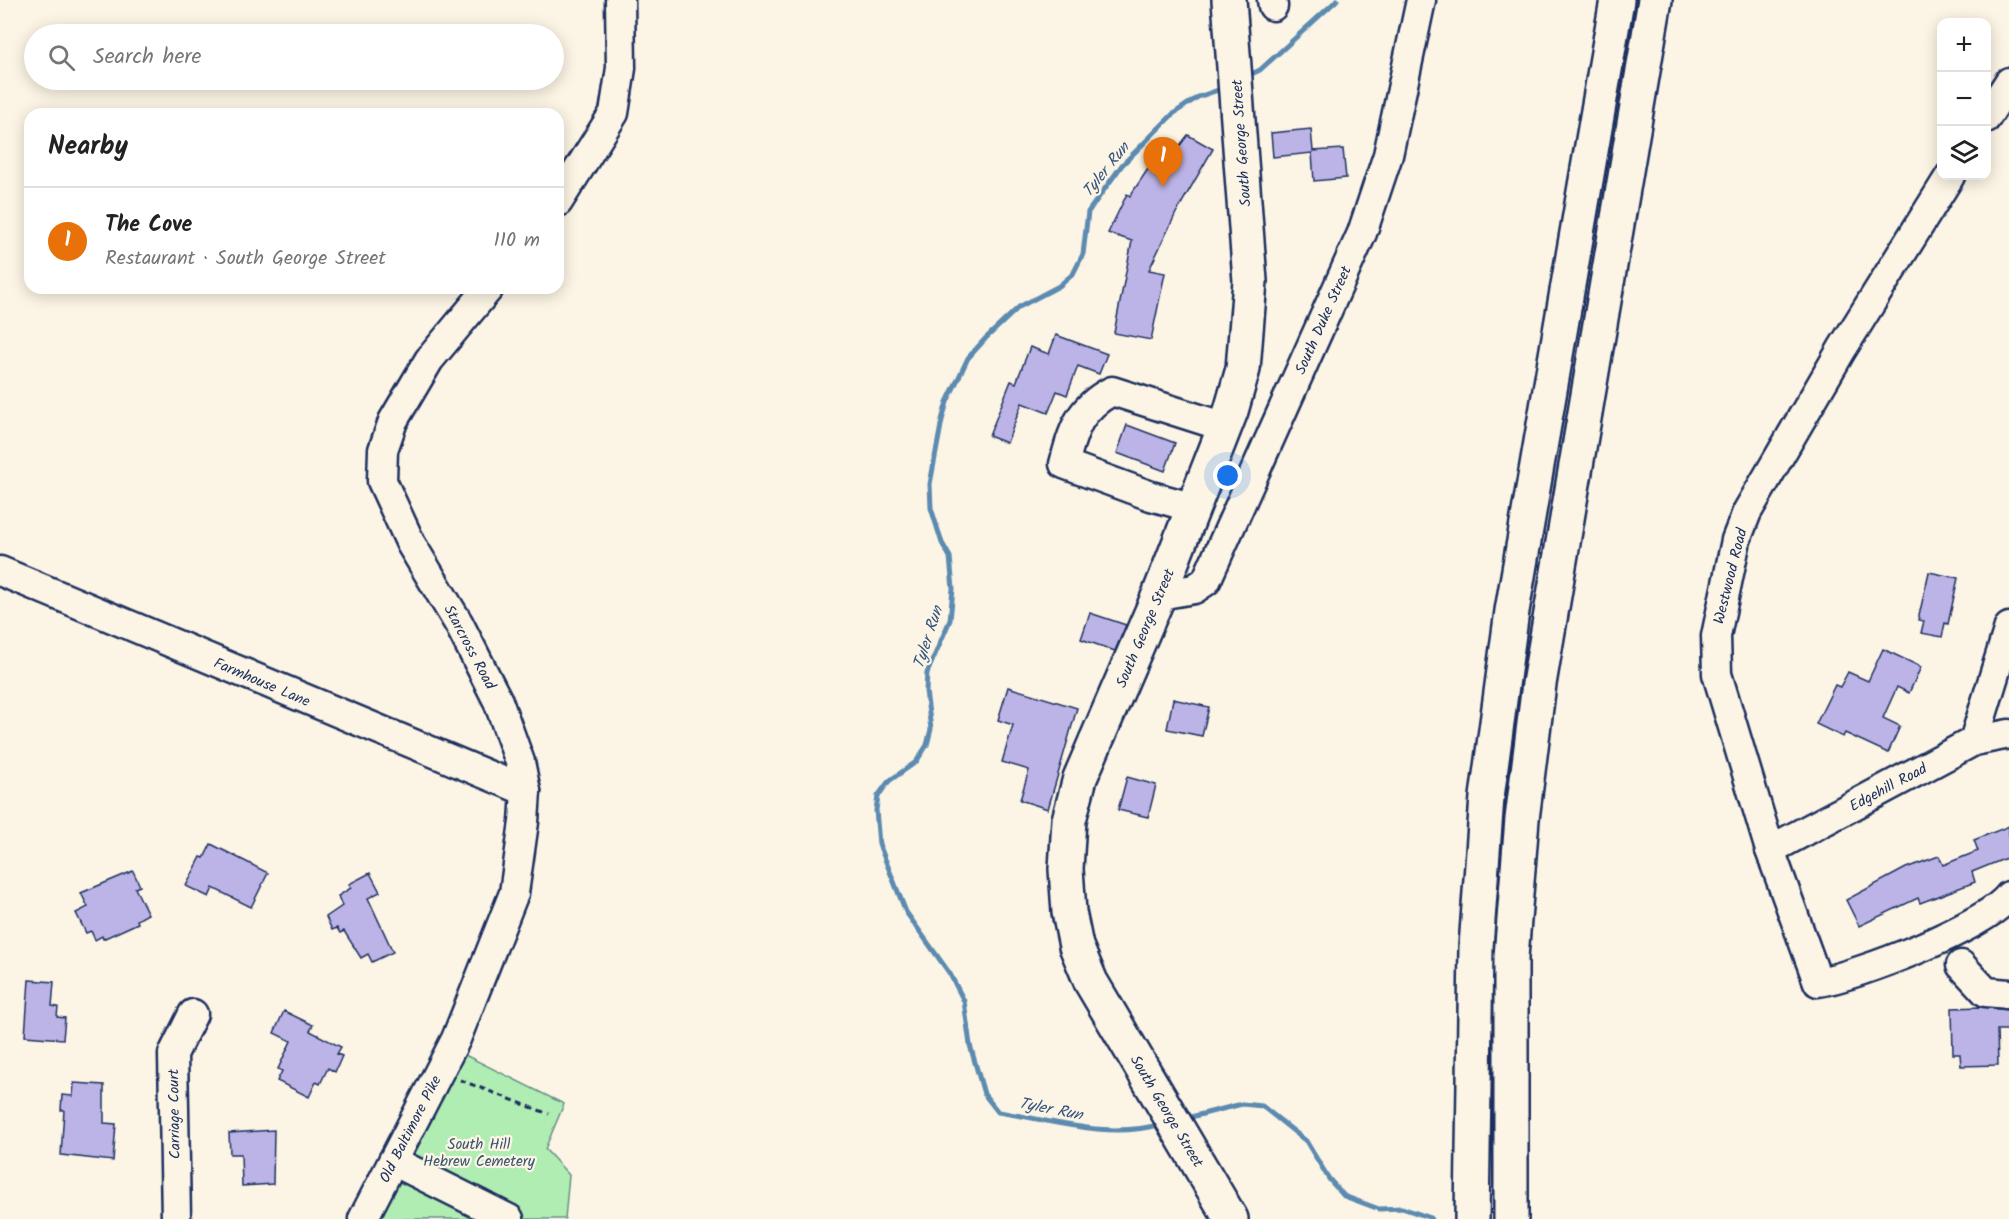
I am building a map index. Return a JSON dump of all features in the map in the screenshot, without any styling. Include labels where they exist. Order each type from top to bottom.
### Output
[{"type":"main road","name":"South George Street","points":[[1229,0],[1250,281],[1243,369],[1228,419],[1194,508],[1080,778],[1069,820],[1066,869],[1076,946],[1088,973],[1231,1219]]},
{"type":"main road","points":[[1472,1219],[1475,957],[1487,797],[1512,611],[1617,0]]},
{"type":"main road","points":[[1511,1219],[1511,957],[1522,819],[1544,649],[1655,0]]},
{"type":"street","points":[[564,192],[614,113],[621,68],[620,0]]},
{"type":"street","name":"South Duke Street","points":[[1159,595],[1194,589],[1206,581],[1362,233],[1388,154],[1421,0]]},
{"type":"street","points":[[1991,110],[2009,82]]},
{"type":"street","name":"Westwood Road","points":[[1948,180],[1836,359],[1748,512],[1736,540],[1716,636],[1717,674],[1770,850],[1818,982],[1840,979],[1897,957],[1982,916],[2003,904],[2009,896]]},
{"type":"street","name":"Starcross Road","points":[[456,1039],[514,893],[526,791],[520,762],[498,701],[459,624],[411,544],[382,481],[383,450],[393,421],[429,360],[484,294]]},
{"type":"street","points":[[1194,508],[1150,496],[1064,464],[1072,431],[1092,401],[1112,391],[1178,402],[1228,419]]},
{"type":"street","name":"Farmhouse Lane","points":[[0,571],[526,791]]},
{"type":"street","points":[[1974,741],[2009,627]]},
{"type":"street","name":"Edgehill Road","points":[[1770,850],[1974,741],[2009,734]]},
{"type":"street","points":[[1961,965],[1986,992],[2009,994]]},
{"type":"street","name":"Carriage Court","points":[[176,1219],[173,1054],[193,1014]]},
{"type":"street","name":"Old Baltimore Pike","points":[[363,1219],[456,1039]]},
{"type":"street","points":[[393,1161],[509,1219]]},
{"type":"path","points":[[439,1073],[549,1114]]},
{"type":"green space","name":"South Hill Hebrew Cemetery","points":[[455,1050],[564,1104],[545,1149],[569,1175],[565,1219],[373,1219]]},
{"type":"building","points":[[1311,129],[1313,151],[1343,149],[1346,178],[1314,181],[1312,153],[1273,157],[1271,133]]},
{"type":"building","points":[[1188,135],[1213,149],[1176,213],[1149,270],[1165,273],[1151,340],[1114,333],[1132,241],[1108,233],[1127,194],[1130,196],[1148,169],[1156,174],[1170,151],[1174,153]]},
{"type":"building","points":[[1056,335],[1107,354],[1099,374],[1078,366],[1067,395],[1057,391],[1048,413],[1022,403],[1007,443],[989,436],[1011,381],[1016,383],[1030,347],[1049,354]]},
{"type":"building","points":[[1127,425],[1175,443],[1165,471],[1117,453]]},
{"type":"building","points":[[1929,572],[1958,578],[1948,624],[1945,623],[1942,637],[1921,633],[1924,621],[1918,620]]},
{"type":"building","points":[[1090,613],[1126,625],[1115,651],[1081,639]]},
{"type":"building","points":[[1883,649],[1921,667],[1909,693],[1897,687],[1883,718],[1900,726],[1888,753],[1845,733],[1843,737],[1816,724],[1835,685],[1840,687],[1848,672],[1868,681]]},
{"type":"building","points":[[1008,687],[1077,708],[1048,809],[1020,800],[1029,770],[1002,762],[1013,725],[998,720]]},
{"type":"building","points":[[1173,699],[1209,707],[1202,736],[1167,729]]},
{"type":"building","points":[[1127,777],[1156,785],[1148,817],[1118,810]]},
{"type":"building","points":[[2009,826],[2009,857],[1972,872],[1975,882],[1920,903],[1918,898],[1859,926],[1846,900],[1906,868],[1939,856],[1943,865],[1978,851],[1974,840]]},
{"type":"building","points":[[211,844],[268,873],[251,907],[213,888],[209,897],[186,886],[201,857],[204,858]]},
{"type":"building","points":[[133,871],[140,886],[135,888],[148,914],[137,920],[138,923],[103,939],[102,936],[95,940],[91,931],[86,933],[76,913],[88,907],[81,893]]},
{"type":"building","points":[[370,873],[380,892],[368,898],[393,952],[372,962],[368,954],[361,958],[344,931],[340,933],[337,928],[332,930],[326,917],[342,906],[338,896],[351,888],[349,884]]},
{"type":"building","points":[[29,980],[54,982],[52,1006],[58,1007],[57,1017],[65,1018],[63,1039],[25,1036]]},
{"type":"building","points":[[1982,1007],[2008,1010],[2009,1030],[1997,1030],[1998,1065],[1961,1066],[1960,1054],[1953,1054],[1952,1008]]},
{"type":"building","points":[[284,1011],[313,1025],[310,1031],[341,1047],[337,1054],[342,1056],[335,1072],[328,1068],[320,1084],[316,1082],[309,1097],[277,1081],[282,1071],[278,1069],[291,1041],[274,1033]]},
{"type":"building","points":[[74,1083],[104,1085],[104,1123],[116,1124],[113,1161],[61,1155],[64,1110],[61,1110],[62,1095],[73,1096]]},
{"type":"building","points":[[274,1130],[273,1184],[242,1186],[241,1154],[230,1154],[229,1133]]},
{"type":"waterway","name":"Tyler Run","points":[[1245,77],[1260,70],[1337,0]]},
{"type":"waterway","name":"Tyler Run","points":[[1162,1124],[1120,1130],[1100,1129],[998,1112],[984,1094],[970,1045],[964,1001],[950,974],[906,912],[879,844],[876,810],[878,796],[889,781],[916,762],[927,745],[931,729],[926,691],[927,673],[950,620],[953,589],[950,557],[942,543],[931,508],[930,484],[947,402],[968,358],[1019,307],[1059,286],[1073,274],[1083,254],[1088,212],[1122,165],[1173,114],[1198,97],[1224,88]]},
{"type":"waterway","name":"Tyler Run","points":[[1183,1119],[1242,1104],[1262,1106],[1306,1141],[1329,1179],[1344,1196],[1379,1209],[1402,1208],[1431,1218]]},
{"type":"place","name":"The Cove","points":[[1163,187]]}]
